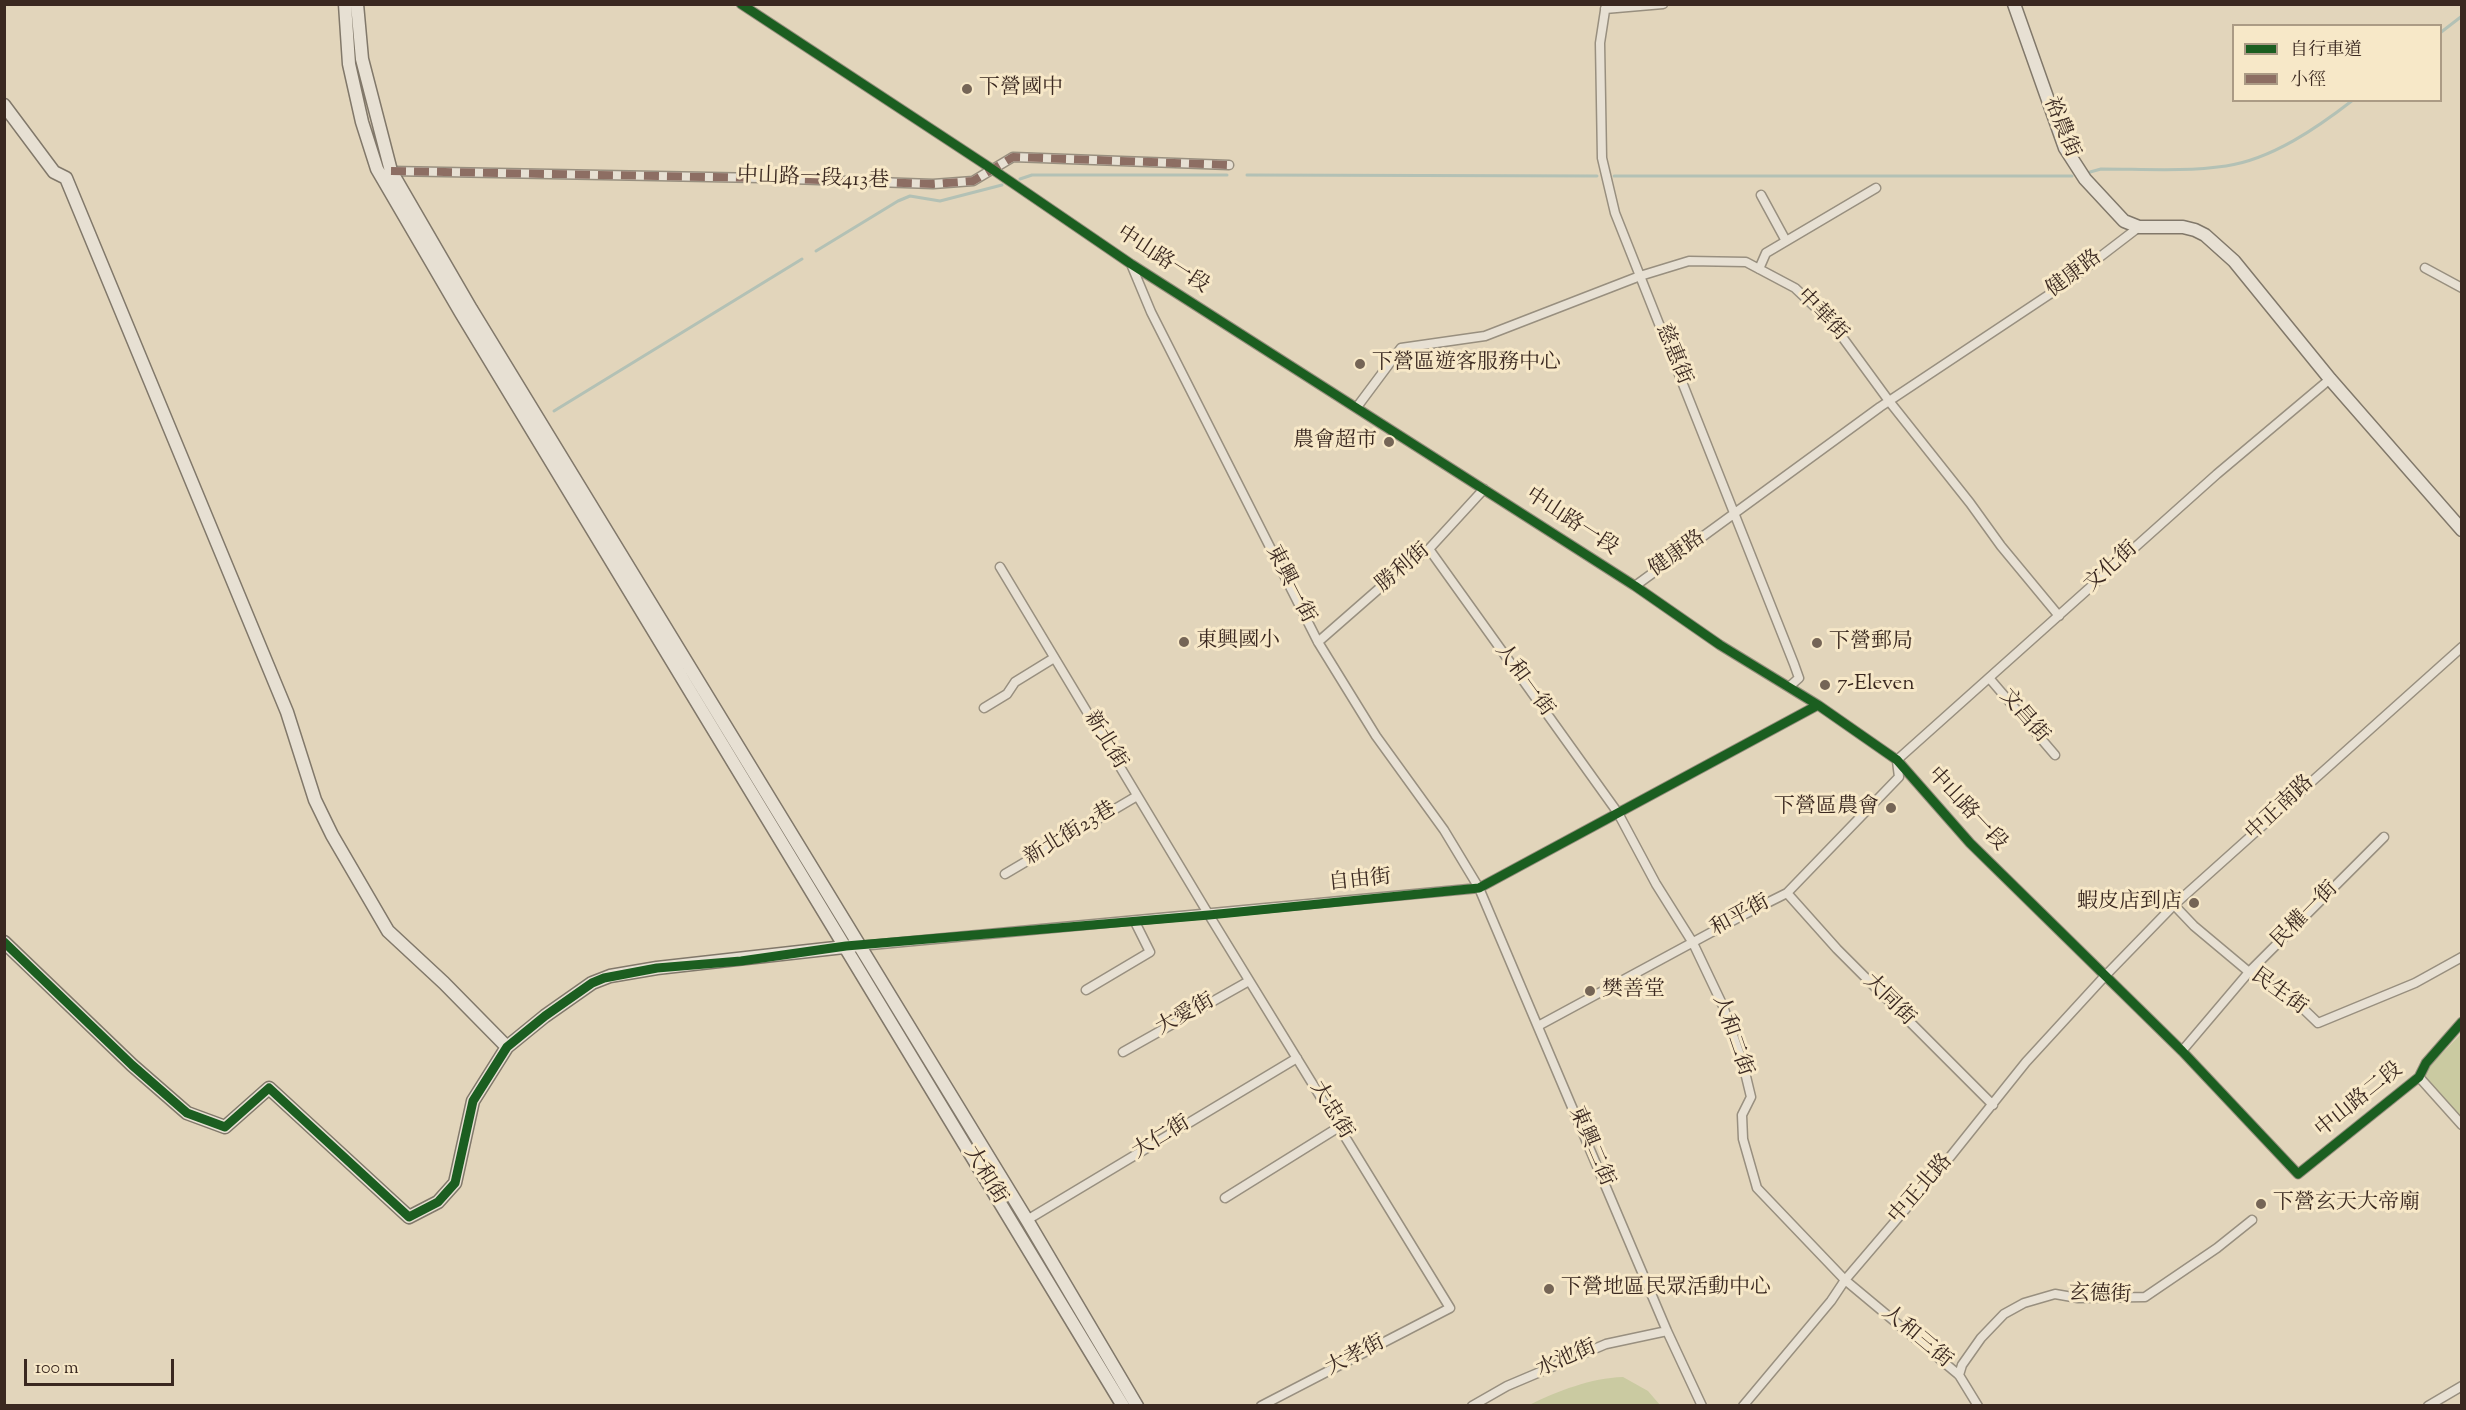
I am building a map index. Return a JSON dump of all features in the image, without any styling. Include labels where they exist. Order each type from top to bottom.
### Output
[{"type":"main road","name":"大和街","points":[[345,4],[349,64],[362,122],[377,170],[467,324],[1123,1406]]},
{"type":"main road","name":"大和街","points":[[357,4],[362,59],[391,171],[471,309],[1027,1220],[1137,1406]]},
{"type":"main road","name":"裕農街","points":[[2014,4],[2065,148],[2085,179],[2102,199],[2124,221],[2139,227]]},
{"type":"main road","points":[[4,105],[54,172],[66,178],[287,712],[315,800],[332,835],[388,931],[444,983],[507,1047]]},
{"type":"main road","points":[[2139,227],[2183,227],[2205,235],[2234,261],[2330,379],[2462,530]]},
{"type":"main road","points":[[4,942],[132,1065],[188,1113],[214,1125],[225,1127],[269,1088],[409,1217],[438,1202],[455,1183],[473,1101],[507,1047],[545,1016],[592,983],[610,976],[860,946]]},
{"type":"street","name":"中山路一段","points":[[741,4],[992,169],[1131,264],[1635,586],[1720,645],[1790,686],[1897,760],[1970,843],[2104,977],[2182,1051],[2298,1174]]},
{"type":"street","points":[[1605,7],[1663,4]]},
{"type":"street","name":"慈惠街","points":[[1605,7],[1600,44],[1602,159],[1615,213],[1799,678],[1790,686]]},
{"type":"street","name":"中山路一段413巷","points":[[391,171],[750,177],[933,184],[973,181],[1013,157],[1229,165]]},
{"type":"street","points":[[1759,269],[1766,253],[1876,188]]},
{"type":"street","points":[[1761,195],[1786,241]]},
{"type":"street","name":"健康路","points":[[1635,586],[1889,401],[2062,285],[2139,227]]},
{"type":"street","name":"中華街","points":[[1357,407],[1401,348],[1485,336],[1640,276],[1689,261],[1746,262],[1795,288],[1832,323],[1889,401],[1970,502],[2001,546],[2059,616]]},
{"type":"street","name":"東興一街","points":[[1131,264],[1151,312],[1318,642],[1377,736],[1444,830],[1479,888]]},
{"type":"street","points":[[2425,268],[2462,288]]},
{"type":"street","name":"文化街","points":[[1897,760],[2217,474],[2330,379]]},
{"type":"street","name":"勝利街","points":[[1318,642],[1390,579],[1429,549],[1484,489]]},
{"type":"street","name":"人和一街","points":[[1429,549],[1618,813]]},
{"type":"street","name":"新北街","points":[[1000,567],[1209,915]]},
{"type":"street","name":"中正南路","points":[[2104,977],[2174,905],[2462,646]]},
{"type":"street","points":[[984,708],[1007,694],[1015,682],[1054,658]]},
{"type":"street","name":"文昌街","points":[[1990,678],[2055,755]]},
{"type":"street","name":"自由街","points":[[860,946],[1479,888],[1818,705]]},
{"type":"street","name":"和平街","points":[[1538,1026],[1787,893],[1899,777],[1897,760]]},
{"type":"street","name":"新北街23巷","points":[[1005,874],[1137,796]]},
{"type":"street","name":"人和二街","points":[[1618,813],[1656,884],[1693,944],[1723,1006],[1743,1064],[1751,1097],[1742,1115],[1743,1139],[1757,1188],[1845,1280]]},
{"type":"street","name":"民權一街","points":[[2182,1051],[2249,972],[2384,837]]},
{"type":"street","name":"東興二街","points":[[1479,888],[1667,1331],[1702,1406]]},
{"type":"street","name":"大同街","points":[[1787,893],[1837,950],[1993,1105]]},
{"type":"street","name":"民生街","points":[[2174,905],[2194,926],[2249,972],[2291,997],[2318,1023],[2415,983],[2462,957]]},
{"type":"street","name":"大忠街","points":[[1209,915],[1450,1308]]},
{"type":"street","points":[[1086,990],[1150,952],[1135,922]]},
{"type":"street","name":"中正北路","points":[[1743,1406],[1831,1301],[1845,1280],[1993,1105],[2026,1062],[2104,977]]},
{"type":"street","name":"大愛街","points":[[1123,1052],[1249,981]]},
{"type":"street","name":"中山路二段","points":[[2298,1174],[2420,1077],[2426,1063],[2462,1022]]},
{"type":"street","name":"大仁街","points":[[1027,1220],[1297,1058]]},
{"type":"street","points":[[2420,1077],[2462,1125]]},
{"type":"street","points":[[1225,1198],[1339,1127]]},
{"type":"street","name":"玄德街","points":[[1959,1375],[1962,1365],[1981,1338],[2004,1314],[2024,1303],[2055,1294],[2078,1298],[2145,1297],[2217,1248],[2252,1220]]},
{"type":"street","name":"人和三街","points":[[1845,1280],[1959,1375],[1978,1406]]},
{"type":"street","name":"大孝街","points":[[1261,1406],[1450,1308]]},
{"type":"street","name":"水池街","points":[[1472,1406],[1507,1386],[1606,1344],[1667,1331]]},
{"type":"street","points":[[2428,1406],[2462,1386]]},
{"type":"green space","points":[[2461,1034],[2461,1125],[2419,1077]]},
{"type":"green space","points":[[1623,1377],[1648,1391],[1660,1405],[1529,1405],[1575,1386]]},
{"type":"waterway","points":[[2442,31],[2462,16]]},
{"type":"waterway","points":[[2090,172],[2101,169],[2195,169],[2243,162],[2260,157],[2293,141],[2350,102]]},
{"type":"waterway","points":[[1020,179],[1032,175],[1227,175]]},
{"type":"waterway","points":[[1247,175],[1597,176]]},
{"type":"waterway","points":[[1614,176],[2072,176]]},
{"type":"waterway","points":[[816,251],[910,196],[940,201],[1002,185]]},
{"type":"waterway","points":[[554,411],[802,259]]},
{"type":"marked path","points":[[391,171],[762,178],[933,184],[973,181],[1013,157],[1229,165]]},
{"type":"cycle path","points":[[741,4],[992,169],[1131,264],[1635,586],[1720,645],[1818,705],[1897,760],[1970,843],[2182,1051],[2298,1174],[2419,1077],[2426,1063],[2462,1022]]},
{"type":"cycle path","points":[[4,942],[132,1065],[187,1113],[225,1127],[269,1088],[409,1217],[438,1202],[455,1183],[473,1101],[507,1047],[545,1016],[592,983],[604,978],[657,968],[741,961],[846,946],[1209,915],[1479,888],[1818,705]]},
{"type":"place","name":"下營國中","points":[[967,89]]},
{"type":"place","name":"下營區遊客服務中心","points":[[1360,364]]},
{"type":"place","name":"農會超市","points":[[1389,442]]},
{"type":"place","name":"東興國小","points":[[1184,642]]},
{"type":"place","name":"下營郵局","points":[[1817,643]]},
{"type":"place","name":"7-Eleven","points":[[1825,685]]},
{"type":"place","name":"下營區農會","points":[[1891,808]]},
{"type":"place","name":"蝦皮店到店","points":[[2194,903]]},
{"type":"place","name":"樊善堂","points":[[1590,991]]},
{"type":"place","name":"下營玄天大帝廟","points":[[2261,1204]]},
{"type":"place","name":"下營地區民眾活動中心","points":[[1549,1289]]}]
